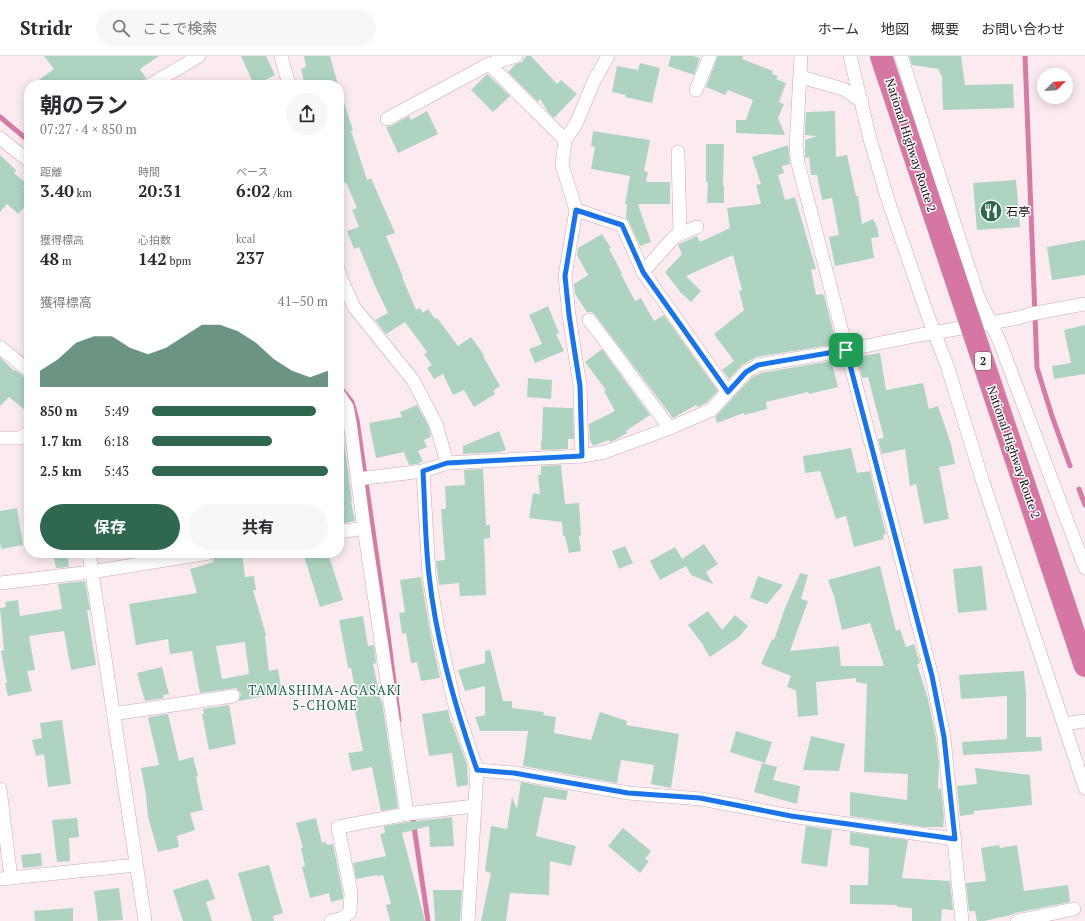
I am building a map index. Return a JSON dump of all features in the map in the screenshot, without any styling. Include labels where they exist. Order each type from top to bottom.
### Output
[{"type":"highway","name":"National Highway Route 2","points":[[881,56],[1085,666]]},
{"type":"street","points":[[165,80],[199,56]]},
{"type":"street","points":[[281,56],[288,80]]},
{"type":"street","points":[[387,119],[490,64],[516,56]]},
{"type":"street","points":[[582,456],[580,386],[569,315],[565,276],[576,210],[562,165],[565,140],[576,124],[594,80],[608,56]]},
{"type":"street","points":[[696,90],[710,56]]},
{"type":"street","points":[[850,56],[870,139],[887,197],[947,365],[982,479],[1085,788]]},
{"type":"street","points":[[901,56],[978,297],[999,340],[1085,568]]},
{"type":"street","points":[[800,57],[801,78],[797,134],[798,163],[932,676],[944,737],[962,921]]},
{"type":"street","points":[[490,64],[565,140]]},
{"type":"street","points":[[801,78],[843,89],[862,101]]},
{"type":"street","points":[[0,138],[24,157]]},
{"type":"street","points":[[678,152],[680,234]]},
{"type":"street","points":[[576,210],[622,225],[643,272],[728,392]]},
{"type":"street","points":[[643,272],[674,236],[696,227]]},
{"type":"street","points":[[344,283],[354,307],[413,380],[436,424],[447,463]]},
{"type":"street","points":[[363,479],[423,471],[447,463],[582,456],[605,452],[670,428],[711,410],[746,372],[758,365],[846,350],[934,332],[991,323],[1085,304]]},
{"type":"street","points":[[589,320],[620,358],[647,399],[670,428]]},
{"type":"street","points":[[0,347],[24,367]]},
{"type":"street","points":[[344,402],[347,407],[363,479],[364,528],[407,814]]},
{"type":"street","points":[[0,438],[20,438],[24,435]]},
{"type":"street","points":[[423,471],[429,575],[438,630],[454,702],[477,770],[468,921]]},
{"type":"street","points":[[344,531],[364,528]]},
{"type":"street","points":[[90,558],[145,921]]},
{"type":"street","points":[[0,583],[91,572],[178,558]]},
{"type":"street","points":[[113,714],[233,696]]},
{"type":"street","points":[[1064,724],[1085,721]]},
{"type":"street","points":[[477,770],[514,773],[628,793],[700,798],[791,816],[955,839]]},
{"type":"street","points":[[0,789],[6,879],[136,865]]},
{"type":"street","points":[[331,921],[350,916],[351,893],[338,828],[407,814],[474,806]]},
{"type":"street","points":[[1017,921],[1074,909]]},
{"type":"building","points":[[44,56],[159,56],[140,69],[146,78],[144,80],[39,80],[54,69]]},
{"type":"building","points":[[241,56],[266,56],[275,75],[264,80],[252,80]]},
{"type":"building","points":[[304,56],[330,56],[337,80],[304,80],[301,69],[306,67]]},
{"type":"building","points":[[526,56],[531,56],[557,84],[561,80],[577,94],[554,118],[548,112],[540,99],[538,102],[508,72],[516,64],[522,62]]},
{"type":"building","points":[[671,56],[693,56],[700,58],[694,75],[668,66]]},
{"type":"building","points":[[718,56],[743,56],[742,59],[773,71],[772,74],[778,76],[776,79],[786,83],[779,102],[784,104],[778,118],[785,135],[736,133],[736,120],[746,120],[753,100],[728,90],[725,95],[706,87]]},
{"type":"building","points":[[909,56],[961,56],[965,85],[1013,84],[1014,108],[943,110],[942,75],[940,75],[939,69],[912,65]]},
{"type":"building","points":[[640,63],[660,68],[652,103],[625,97],[626,95],[612,92],[617,66],[638,70]]},
{"type":"building","points":[[487,74],[510,96],[493,112],[471,90]]},
{"type":"building","points":[[344,103],[353,130],[351,131],[367,180],[371,178],[395,233],[386,236],[416,310],[420,308],[423,313],[428,309],[435,319],[437,318],[458,346],[471,337],[484,355],[483,356],[500,386],[493,391],[495,394],[474,407],[464,390],[453,395],[443,374],[434,379],[427,368],[432,365],[424,354],[427,352],[405,322],[386,334],[375,320],[388,313],[359,247],[354,249],[347,231],[359,227],[352,210],[357,208],[346,182],[344,183]]},
{"type":"building","points":[[427,111],[438,134],[398,153],[386,127],[391,126],[409,116],[411,120]]},
{"type":"building","points":[[835,111],[836,157],[847,155],[856,196],[858,196],[862,224],[873,219],[877,227],[879,237],[871,238],[874,258],[835,266],[829,237],[839,235],[832,198],[822,200],[817,175],[811,175],[809,157],[805,158],[805,140],[817,136],[805,135],[805,127],[806,112]]},
{"type":"building","points":[[593,131],[650,140],[644,171],[648,172],[646,182],[670,182],[670,204],[638,204],[651,242],[640,246],[626,218],[627,204],[625,204],[630,176],[591,169],[595,147],[591,146]]},
{"type":"building","points":[[706,144],[724,144],[724,203],[707,203],[708,182],[706,182]]},
{"type":"building","points":[[788,145],[790,164],[782,166],[784,173],[778,175],[785,200],[795,197],[816,269],[811,270],[816,295],[824,295],[836,342],[830,345],[756,357],[742,365],[729,379],[722,370],[734,361],[714,334],[744,310],[739,291],[742,290],[733,255],[686,276],[701,291],[691,302],[681,293],[665,272],[682,254],[678,245],[679,244],[697,236],[700,242],[730,228],[727,208],[761,204],[756,185],[761,184],[752,157]]},
{"type":"building","points":[[0,155],[16,170],[14,173],[24,181],[24,207],[18,214],[7,204],[0,212]]},
{"type":"building","points":[[1016,180],[1020,227],[977,230],[973,183]]},
{"type":"building","points":[[602,234],[611,248],[609,249],[635,301],[641,298],[654,321],[664,315],[718,391],[706,403],[698,407],[696,405],[673,418],[595,315],[592,312],[587,312],[575,294],[574,284],[588,275],[577,255],[578,248]]},
{"type":"building","points":[[1085,240],[1085,275],[1052,280],[1047,247]]},
{"type":"building","points":[[548,306],[559,333],[556,334],[564,351],[535,363],[529,349],[542,344],[529,315]]},
{"type":"building","points":[[1085,325],[1085,374],[1054,379],[1052,366],[1071,363],[1064,330]]},
{"type":"building","points":[[602,349],[650,415],[626,431],[627,433],[615,440],[610,442],[609,440],[593,446],[590,440],[589,424],[615,411],[604,391],[606,390],[585,362]]},
{"type":"building","points":[[880,353],[886,390],[923,383],[929,409],[938,406],[951,444],[955,464],[939,467],[949,519],[924,524],[916,484],[910,486],[905,449],[882,454],[878,439],[884,438],[868,377],[862,378],[857,357]]},
{"type":"building","points":[[0,357],[14,371],[15,370],[24,377],[24,409],[9,397],[0,406]]},
{"type":"building","points":[[831,361],[838,387],[809,394],[808,392],[766,402],[767,409],[744,415],[744,413],[717,423],[715,417],[751,378],[761,373]]},
{"type":"building","points":[[528,378],[552,380],[551,399],[527,397]]},
{"type":"building","points":[[417,405],[429,427],[431,437],[424,440],[427,447],[418,451],[423,461],[418,464],[409,465],[404,452],[376,458],[369,423],[402,417],[400,412]]},
{"type":"building","points":[[543,407],[573,408],[574,439],[568,439],[568,449],[541,450]]},
{"type":"building","points":[[499,431],[506,450],[500,452],[463,454],[463,446]]},
{"type":"building","points":[[344,441],[351,502],[355,521],[344,523]]},
{"type":"building","points":[[851,448],[857,473],[870,471],[886,534],[883,535],[884,539],[854,547],[846,516],[836,519],[820,471],[805,473],[803,456]]},
{"type":"building","points":[[561,465],[565,504],[579,503],[581,535],[579,536],[581,551],[569,553],[565,536],[563,536],[562,522],[529,518],[533,493],[540,494],[538,475],[541,475],[541,466]]},
{"type":"building","points":[[483,469],[486,525],[490,525],[490,538],[484,539],[486,595],[460,596],[459,583],[439,585],[436,561],[445,560],[441,509],[446,509],[445,486],[465,485],[464,470]]},
{"type":"building","points":[[17,508],[23,545],[1,549],[0,511]]},
{"type":"building","points":[[704,544],[718,564],[706,572],[713,584],[691,575],[686,566],[660,580],[650,561],[675,547],[682,559]]},
{"type":"building","points":[[625,546],[633,563],[619,569],[612,551]]},
{"type":"building","points":[[54,558],[68,558],[69,567],[56,568]]},
{"type":"building","points":[[214,558],[243,558],[245,577],[254,576],[256,590],[253,590],[266,635],[269,671],[278,669],[282,693],[239,701],[241,694],[236,688],[200,693],[192,651],[170,654],[168,639],[136,645],[129,604],[197,593],[190,569],[214,562],[213,560]],"holes":[[[245,642],[249,674],[222,679],[216,646]]]},
{"type":"building","points":[[305,558],[330,558],[343,600],[320,607]]},
{"type":"building","points":[[880,566],[896,631],[900,629],[906,647],[914,644],[920,663],[917,664],[928,699],[936,738],[939,765],[938,789],[941,788],[944,818],[943,827],[924,827],[850,816],[850,792],[907,800],[908,774],[864,772],[867,684],[856,682],[856,678],[816,682],[818,715],[798,717],[796,690],[787,687],[791,676],[761,664],[772,639],[774,640],[800,573],[808,575],[801,599],[808,601],[790,651],[839,646],[841,666],[884,666],[870,623],[842,630],[834,596],[828,580]]},
{"type":"building","points":[[982,566],[987,610],[958,613],[953,569]]},
{"type":"building","points":[[758,576],[783,585],[767,604],[750,598]]},
{"type":"building","points":[[421,577],[440,678],[421,681],[417,662],[411,663],[406,633],[402,634],[399,613],[405,612],[400,580]]},
{"type":"building","points":[[85,581],[90,610],[87,610],[96,665],[71,670],[64,631],[29,636],[35,670],[27,671],[32,691],[8,696],[1,651],[4,650],[0,608],[6,607],[5,602],[18,600],[20,616],[62,609],[58,584]]},
{"type":"building","points":[[708,611],[722,630],[735,615],[748,626],[739,637],[710,657],[704,646],[688,625]]},
{"type":"building","points":[[363,616],[368,646],[374,645],[376,663],[373,664],[382,701],[398,808],[381,811],[372,767],[352,771],[348,753],[363,751],[354,706],[358,705],[351,668],[348,668],[339,620]]},
{"type":"building","points":[[490,650],[503,701],[512,701],[512,708],[544,712],[543,715],[556,717],[554,733],[591,740],[600,712],[627,721],[626,725],[679,734],[671,788],[651,784],[654,765],[621,760],[617,783],[523,766],[528,731],[480,731],[475,717],[485,715],[485,686],[465,691],[458,670],[485,663],[485,651]]},
{"type":"building","points":[[162,667],[169,694],[163,695],[164,698],[145,701],[137,673]]},
{"type":"building","points":[[1024,671],[1026,693],[1026,737],[1041,737],[1042,751],[963,755],[962,742],[1007,739],[1007,696],[961,699],[959,675]]},
{"type":"building","points":[[229,705],[236,744],[209,750],[202,714],[204,714],[203,709]]},
{"type":"building","points":[[448,710],[451,723],[467,765],[468,785],[457,787],[452,753],[429,756],[422,714]]},
{"type":"building","points":[[168,714],[179,761],[193,757],[198,776],[196,777],[203,810],[190,813],[195,830],[177,836],[179,847],[158,852],[148,817],[141,768],[159,765],[148,718]]},
{"type":"building","points":[[62,720],[71,784],[48,787],[44,754],[36,756],[32,740],[42,738],[40,723]]},
{"type":"building","points":[[736,731],[772,742],[765,763],[730,752]]},
{"type":"building","points":[[811,736],[845,744],[839,771],[803,770]]},
{"type":"building","points":[[762,763],[777,767],[773,780],[800,786],[797,804],[754,792]]},
{"type":"building","points":[[975,768],[1030,775],[1032,805],[974,811],[974,814],[960,816],[957,786],[977,784]]},
{"type":"building","points":[[521,782],[568,791],[566,800],[544,797],[536,836],[576,846],[571,866],[550,861],[549,895],[510,893],[506,921],[481,921],[491,873],[485,871],[491,826],[507,829],[512,797],[517,809]]},
{"type":"building","points":[[452,817],[454,846],[430,847],[429,826],[402,833],[425,921],[390,921],[386,905],[391,904],[383,875],[356,879],[353,863],[386,856],[380,834],[385,833],[384,826]]},
{"type":"building","points":[[77,818],[79,837],[69,838],[70,861],[57,862],[52,820]]},
{"type":"building","points":[[316,818],[322,843],[326,842],[327,845],[333,844],[343,899],[331,902],[329,893],[310,898],[302,867],[305,866],[301,848],[303,848],[296,823]]},
{"type":"building","points":[[806,826],[832,830],[827,867],[801,863]]},
{"type":"building","points":[[623,828],[651,851],[645,859],[649,861],[640,873],[608,846]]},
{"type":"building","points":[[850,832],[908,840],[902,878],[950,881],[953,910],[942,909],[941,921],[912,921],[912,908],[897,907],[897,905],[850,904],[850,885],[868,885],[869,848],[850,845]]},
{"type":"building","points":[[999,845],[1000,848],[1017,845],[1024,891],[1068,885],[1070,902],[984,921],[977,921],[975,911],[969,911],[966,883],[986,881],[981,848]]},
{"type":"building","points":[[41,853],[42,866],[23,868],[21,855]]},
{"type":"building","points":[[269,865],[283,913],[273,916],[274,921],[252,921],[238,873]]},
{"type":"building","points":[[208,879],[215,899],[206,902],[212,921],[183,921],[173,890]]},
{"type":"building","points":[[119,888],[123,920],[98,921],[94,891]]},
{"type":"building","points":[[433,890],[462,890],[460,921],[435,921]]},
{"type":"building","points":[[73,908],[73,921],[35,921],[34,911]]},
{"type":"waterway","points":[[1025,56],[1037,368],[1070,466]]},
{"type":"waterway","points":[[0,117],[24,137]]},
{"type":"waterway","points":[[344,392],[352,402],[357,420],[399,720]]},
{"type":"waterway","points":[[1079,489],[1085,505]]},
{"type":"waterway","points":[[412,813],[428,921]]},
{"type":"place","name":"石亭","points":[[991,211]]},
{"type":"district","name":"TAMASHIMA-AGASAKI 5-CHOME","points":[[325,698]]},
{"type":"route","points":[[576,210],[622,225],[643,272],[728,392],[746,372],[758,365],[846,350],[932,676],[944,737],[955,839],[791,816],[700,798],[628,793],[514,773],[477,770],[454,702],[438,630],[429,575],[423,471],[447,463],[582,456],[580,386],[569,315],[565,276],[576,210]]}]
